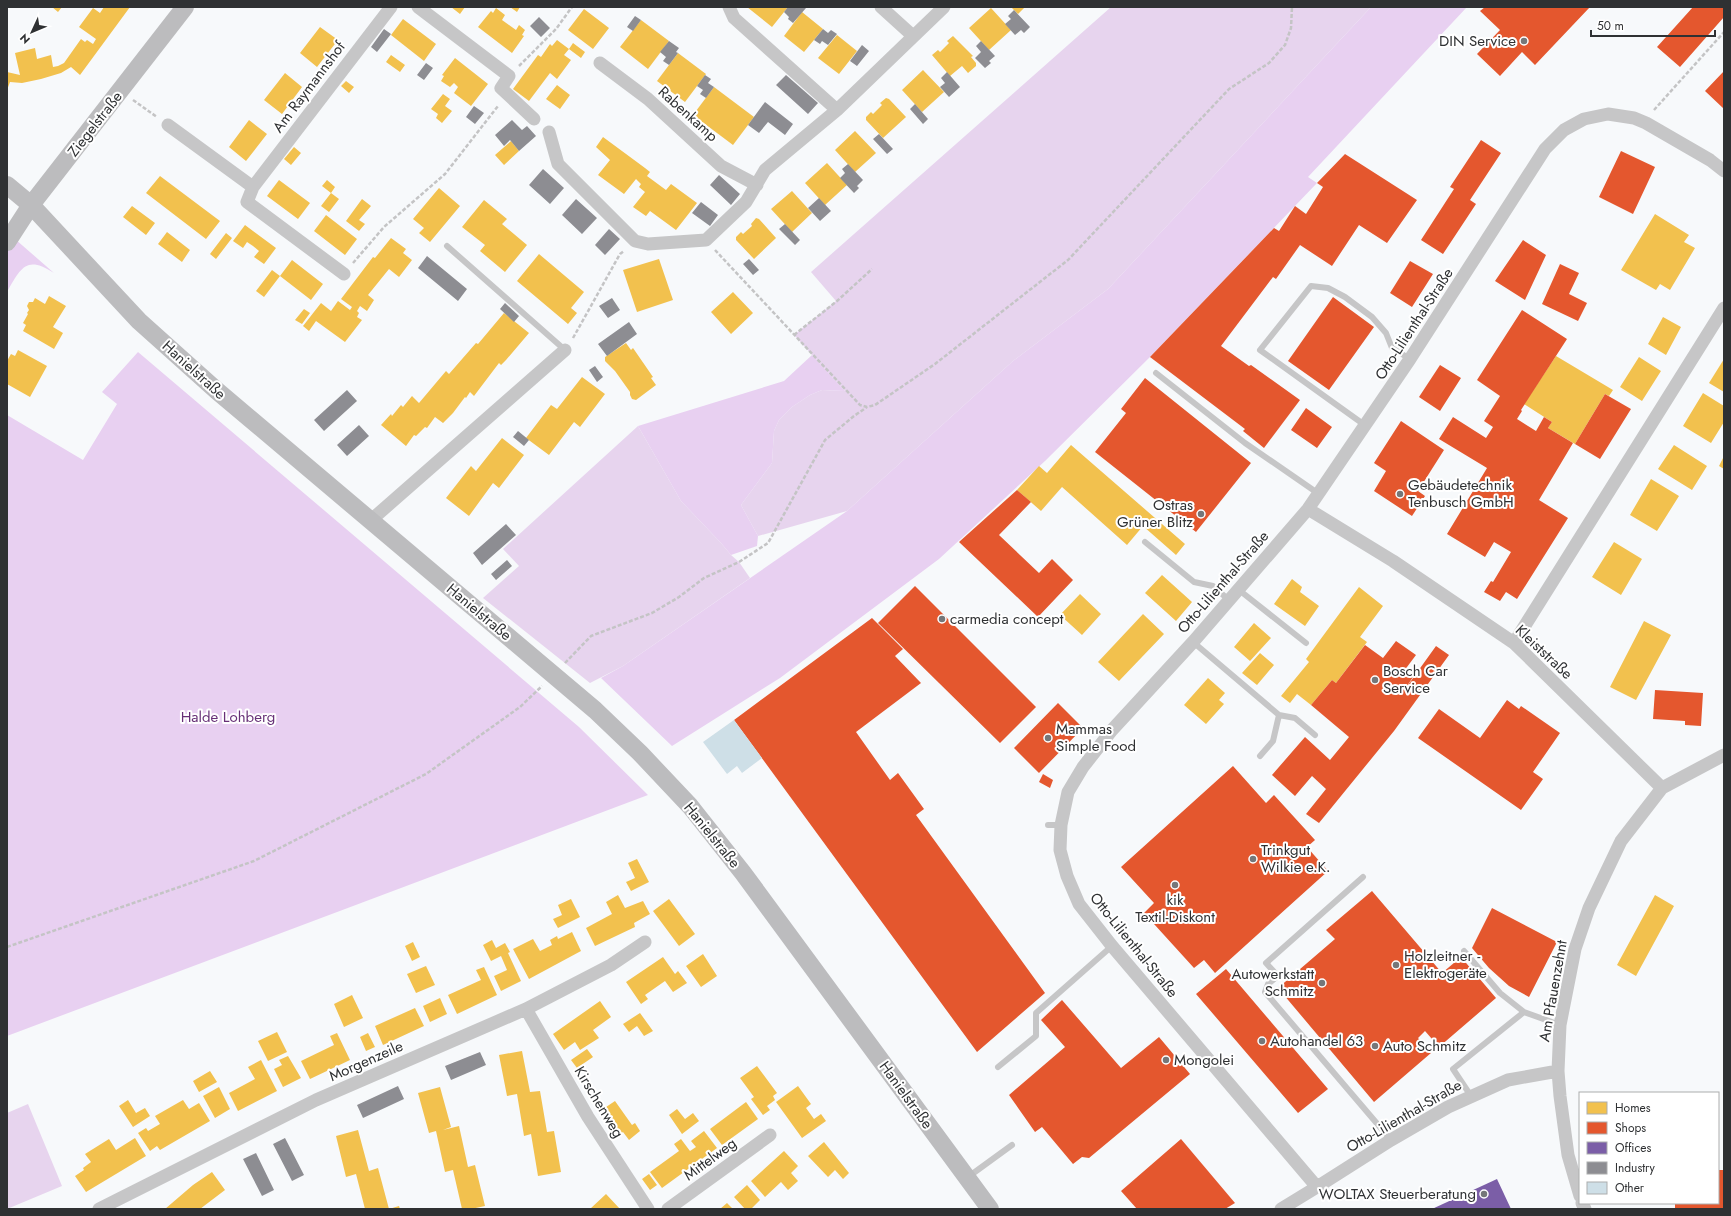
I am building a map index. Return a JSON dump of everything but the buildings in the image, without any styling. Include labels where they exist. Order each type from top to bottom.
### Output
[{"type":"main road","name":"Ziegelstraße","points":[[7,242],[31,206],[185,7]]},
{"type":"main road","name":"Hanielstraße","points":[[7,185],[31,206],[139,321],[216,390],[595,710],[640,753],[690,806],[743,873],[990,1209]]},
{"type":"street","name":"Am Raymannshof","points":[[344,274],[247,202],[253,187],[391,7]]},
{"type":"street","points":[[418,7],[509,76],[501,88],[534,119]]},
{"type":"street","points":[[729,7],[734,18],[837,110]]},
{"type":"street","points":[[880,7],[913,36]]},
{"type":"street","points":[[549,132],[558,164],[635,240],[648,244],[706,240],[746,202],[765,170],[837,110],[944,7]]},
{"type":"street","name":"Rabenkamp","points":[[600,63],[648,99],[721,166],[757,185]]},
{"type":"street","name":"Otto-Lilienthal-Straße","points":[[1317,1187],[1112,946],[1079,904],[1067,876],[1054,825],[1068,792],[1083,767],[1112,730],[1150,694],[1308,509],[1366,426],[1546,149],[1564,130],[1584,119],[1608,114],[1634,118],[1646,123],[1710,160],[1724,171]]},
{"type":"street","points":[[168,125],[253,187]]},
{"type":"street","points":[[1514,643],[1724,308]]},
{"type":"street","points":[[370,520],[565,350]]},
{"type":"street","name":"Kleiststraße","points":[[1308,509],[1393,561],[1514,643],[1662,788]]},
{"type":"street","points":[[1662,788],[1724,755]]},
{"type":"street","name":"Am Pfauenzehnt","points":[[1579,1193],[1568,1155],[1558,1071],[1560,1025],[1575,949],[1589,908],[1621,841],[1662,788]]},
{"type":"street","name":"Morgenzeile","points":[[99,1209],[316,1100],[526,1009],[611,965],[645,942]]},
{"type":"street","name":"Kirschenweg","points":[[526,1009],[588,1117],[648,1209]]},
{"type":"street","name":"Otto-Lilienthal-Straße","points":[[1281,1209],[1391,1140],[1448,1107],[1508,1080],[1558,1071]]},
{"type":"street","name":"Mittelweg","points":[[668,1209],[770,1135]]},
{"type":"lane","points":[[447,246],[565,350]]},
{"type":"lane","points":[[1366,426],[1260,350],[1311,286],[1328,288],[1345,297],[1372,317],[1386,333],[1392,348],[1410,359]]},
{"type":"lane","points":[[1156,374],[1244,443],[1319,494]]},
{"type":"lane","points":[[1145,542],[1194,582],[1213,586],[1230,601]]},
{"type":"lane","points":[[1239,590],[1306,643]]},
{"type":"lane","points":[[1193,642],[1279,715],[1295,718],[1315,735]]},
{"type":"lane","points":[[1260,756],[1273,741],[1279,715]]},
{"type":"lane","points":[[1363,876],[1266,963],[1278,976],[1268,984],[1265,992],[1391,1140]]},
{"type":"lane","points":[[998,1067],[1036,1036],[1036,1013],[1112,946]]},
{"type":"lane","points":[[1464,951],[1500,993],[1524,1012],[1560,1025]]},
{"type":"lane","points":[[1471,1096],[1452,1069],[1524,1012]]},
{"type":"lane","points":[[967,1178],[1012,1145]]},
{"type":"path","points":[[509,76],[556,29],[572,7]]},
{"type":"path","points":[[7,947],[254,861],[426,774],[520,707],[554,676],[591,636],[652,613],[679,597],[704,578],[739,562],[768,543],[825,440],[867,407],[875,405],[935,364],[1068,260],[1229,89],[1269,63],[1285,45],[1291,28],[1292,7]]},
{"type":"path","points":[[1646,123],[1652,112],[1724,32]]},
{"type":"path","points":[[120,90],[168,125]]},
{"type":"path","points":[[344,274],[384,227],[445,174],[507,94]]},
{"type":"path","points":[[565,350],[620,254],[635,240]]},
{"type":"path","points":[[706,240],[845,391],[860,405],[867,407]]},
{"type":"path","points":[[794,335],[837,301],[872,269]]},
{"type":"shaded area","points":[[1111,7],[1371,7],[1108,289],[1013,361],[847,511],[758,536],[741,505],[772,463],[774,431],[779,420],[792,407],[810,395],[822,390],[845,391],[794,335],[836,301],[811,272]]},
{"type":"shaded area","points":[[638,426],[681,501],[739,562],[750,578],[623,666],[590,683],[483,598],[519,566],[503,549]]},
{"type":"shaded area","points":[[28,1104],[62,1186],[7,1209],[7,1113]]},
{"type":"green space","points":[[1371,7],[1467,7],[1308,177],[1317,183],[1150,357],[1045,461],[939,559],[780,678],[672,746],[601,678],[623,666],[847,511],[1013,361],[1108,289]]},
{"type":"green space","points":[[7,232],[54,273],[37,265],[25,267],[16,276],[7,292]]},
{"type":"green space","name":"Halde Lohberg","points":[[138,352],[579,727],[648,795],[7,1036],[7,415],[83,460],[117,404],[102,392]]},
{"type":"green space","points":[[812,355],[845,391],[822,390],[810,395],[792,407],[779,420],[774,431],[772,463],[741,505],[758,536],[757,546],[731,555],[681,501],[638,426],[784,381]]},
{"type":"place","name":"DIN Service","points":[[1524,41]]},
{"type":"place","name":"Gebäudetechnik Tenbusch GmbH","points":[[1400,494]]},
{"type":"place","name":"Ostras Grüner Blitz","points":[[1201,514]]},
{"type":"place","name":"carmedia concept","points":[[942,619]]},
{"type":"place","name":"Bosch Car Service","points":[[1375,680]]},
{"type":"place","name":"Mammas Simple Food","points":[[1048,738]]},
{"type":"place","name":"Trinkgut Wilkie e.K.","points":[[1253,859]]},
{"type":"place","name":"kik Textil-Diskont","points":[[1175,885]]},
{"type":"place","name":"Holzleitner - Elektrogeräte","points":[[1396,965]]},
{"type":"place","name":"Autowerkstatt Schmitz","points":[[1322,983]]},
{"type":"place","name":"Autohandel 63","points":[[1262,1041]]},
{"type":"place","name":"Auto Schmitz","points":[[1375,1046]]},
{"type":"place","name":"Mongolei","points":[[1166,1060]]},
{"type":"place","name":"WOLTAX Steuerberatung","points":[[1484,1194]]}]
